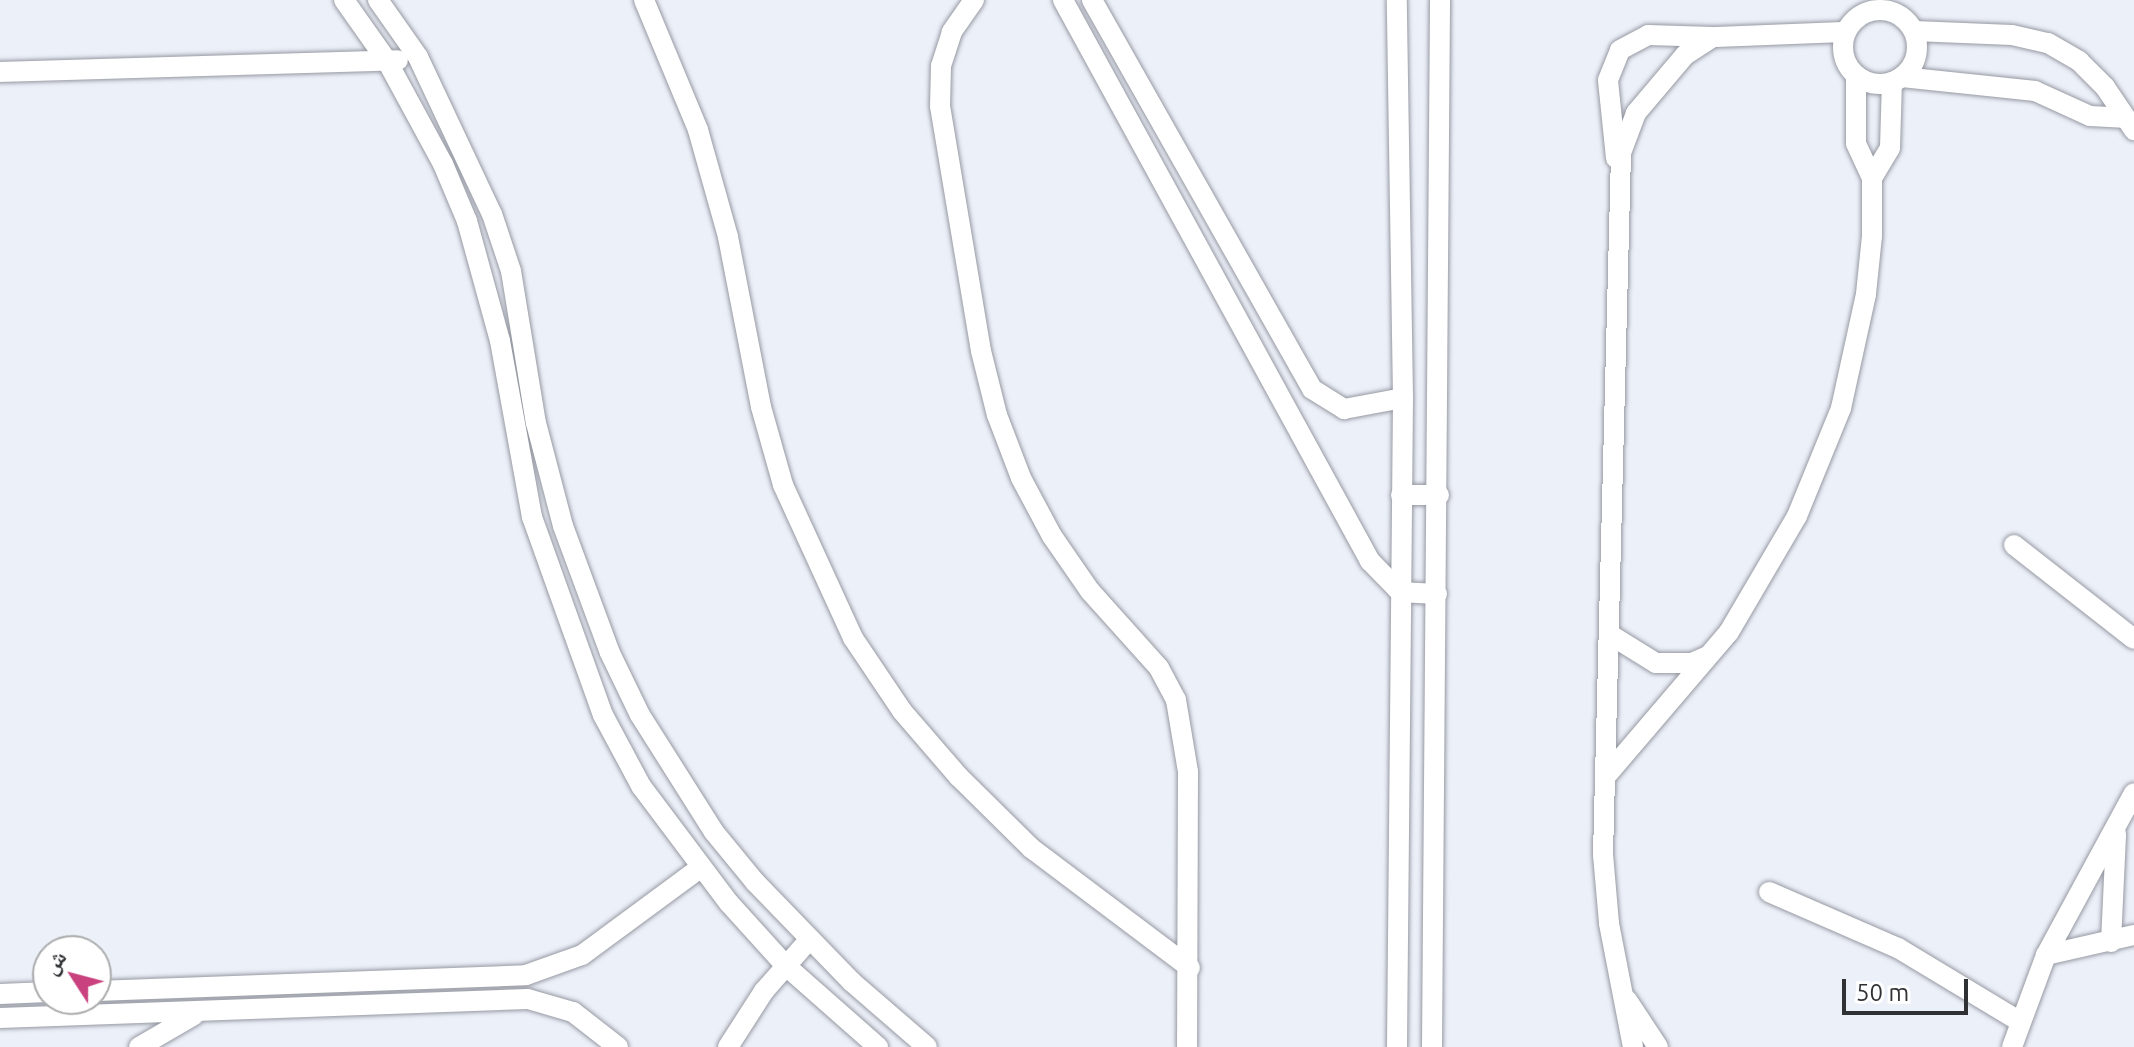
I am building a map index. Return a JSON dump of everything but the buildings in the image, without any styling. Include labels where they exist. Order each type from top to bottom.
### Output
[{"type":"street","points":[[344,0],[387,61],[443,164],[472,236],[500,341],[532,517],[575,646],[641,786],[700,868],[785,965],[878,1047]]},
{"type":"street","points":[[378,0],[418,57],[468,153],[502,242],[525,335],[543,459],[610,653],[654,739],[714,832],[809,940],[927,1047]]},
{"type":"street","points":[[644,0],[698,130],[728,237],[761,407],[783,485],[853,638],[902,711],[959,777],[1031,848],[1190,968]]},
{"type":"street","points":[[974,0],[952,32],[941,66],[940,106],[981,351],[997,415],[1021,478],[1052,536],[1090,591],[1159,668],[1176,700],[1188,772],[1190,968],[1187,1047]]},
{"type":"street","points":[[1063,0],[1370,561],[1400,592],[1437,594]]},
{"type":"street","points":[[1092,0],[1312,389],[1344,409],[1403,398]]},
{"type":"street","points":[[1397,0],[1403,398],[1397,1047]]},
{"type":"street","points":[[1432,1047],[1439,495],[1440,0]]},
{"type":"street","points":[[1606,776],[1708,656],[1763,579],[1797,516],[1841,408],[1866,294],[1872,178],[1856,143],[1856,76],[1843,51],[1846,32],[1867,6],[1892,6],[1914,31],[1916,56],[1897,80],[1890,148],[1872,178]]},
{"type":"street","points":[[1914,31],[2012,35],[2048,43],[2097,78],[2129,124]]},
{"type":"street","points":[[1633,1047],[1620,990],[1603,855],[1618,177],[1608,80],[1620,50],[1648,35],[1713,37],[1846,32]]},
{"type":"street","points":[[1618,177],[1636,113],[1685,55],[1713,37]]},
{"type":"street","points":[[0,72],[387,61],[418,57]]},
{"type":"street","points":[[1856,76],[1873,83],[1897,80],[2035,91],[2090,116],[2129,124]]},
{"type":"street","points":[[1267,368],[1283,363],[1290,353]]},
{"type":"street","points":[[1286,404],[1294,393],[1312,389]]},
{"type":"street","points":[[1401,495],[1439,495]]},
{"type":"street","points":[[2014,545],[2134,639]]},
{"type":"street","points":[[1609,634],[1656,663],[1692,663],[1708,656]]},
{"type":"street","points":[[2012,1047],[2019,1021],[2046,955],[2134,793]]},
{"type":"street","points":[[2111,942],[2116,826]]},
{"type":"street","points":[[112,990],[526,975],[582,955],[700,868]]},
{"type":"street","points":[[1769,892],[1898,948],[2019,1021]]},
{"type":"street","points":[[2046,955],[2134,935]]},
{"type":"street","points":[[728,1047],[785,965],[809,940]]},
{"type":"street","points":[[1620,990],[1658,1047]]},
{"type":"street","points":[[0,994],[32,993]]},
{"type":"street","points":[[0,1018],[528,999],[573,1012],[618,1047]]},
{"type":"street","points":[[139,1047],[202,1010]]}]
